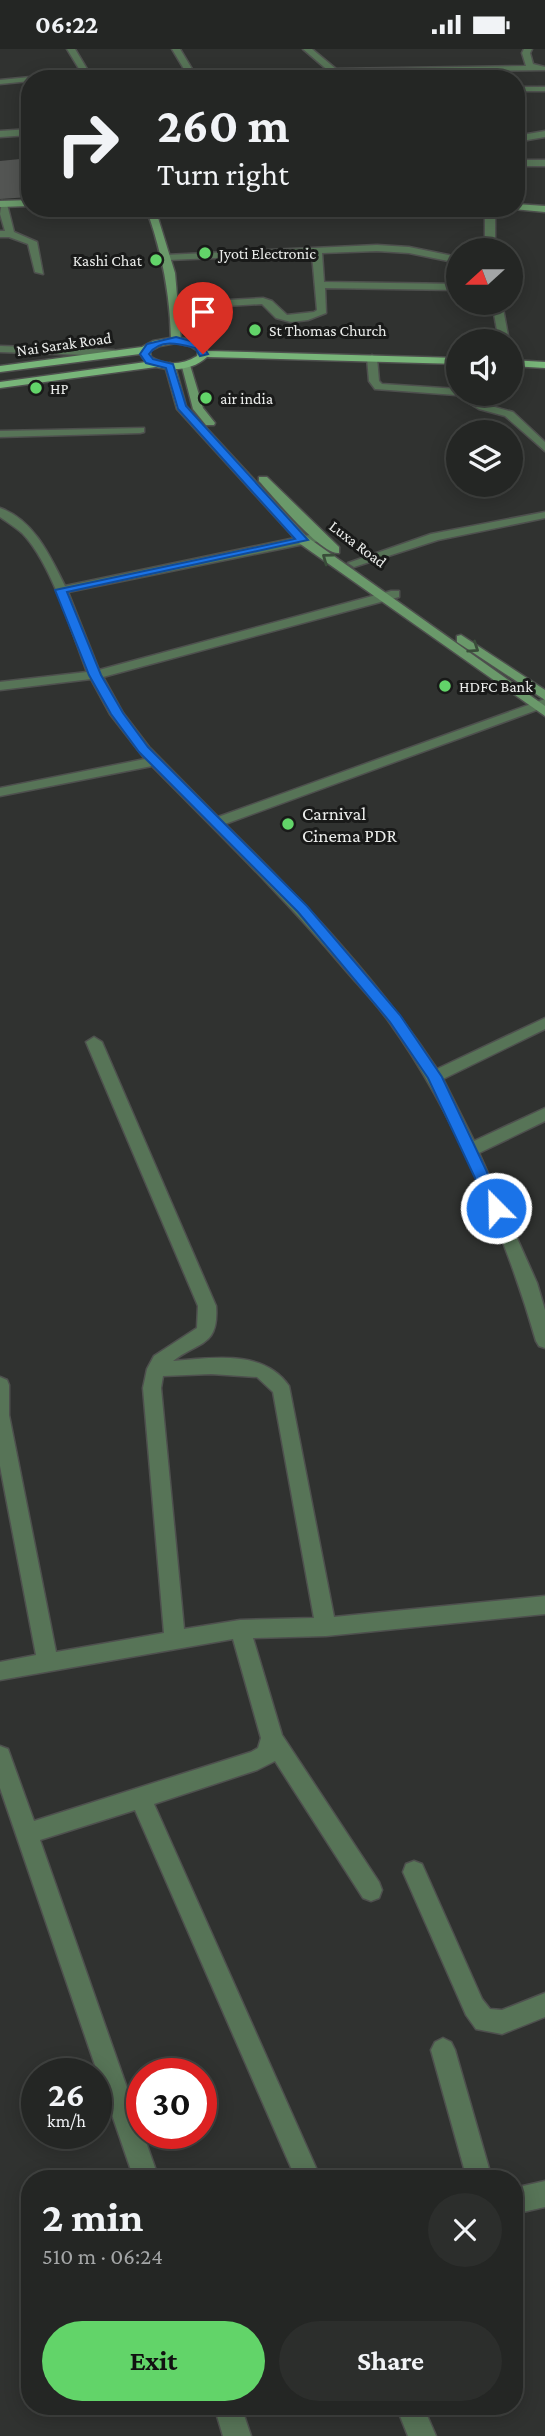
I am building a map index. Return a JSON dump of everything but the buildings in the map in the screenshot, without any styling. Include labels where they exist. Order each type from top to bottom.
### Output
[{"type":"main road","name":"Nai Sarak Road","points":[[0,369],[145,350],[157,343],[176,340]]},
{"type":"main road","points":[[176,340],[199,346],[203,354]]},
{"type":"main road","points":[[145,350],[146,358],[156,364]]},
{"type":"main road","points":[[203,354],[446,361]]},
{"type":"main road","points":[[185,365],[198,361],[203,354]]},
{"type":"main road","points":[[523,364],[545,365]]},
{"type":"main road","name":"Nai Sarak Road","points":[[0,385],[130,366],[185,365]]},
{"type":"street","points":[[71,49],[84,70]]},
{"type":"street","points":[[176,49],[189,70]]},
{"type":"street","points":[[307,49],[336,70]]},
{"type":"street","points":[[528,49],[526,53],[530,65],[534,68]]},
{"type":"street","points":[[403,70],[545,70]]},
{"type":"street","points":[[0,82],[21,80]]},
{"type":"street","points":[[525,89],[545,89]]},
{"type":"street","points":[[0,134],[21,133]]},
{"type":"street","points":[[525,137],[545,134]]},
{"type":"street","points":[[525,163],[545,163]]},
{"type":"street","points":[[21,203],[1,204],[5,234],[32,241],[40,272]]},
{"type":"street","points":[[525,208],[545,209]]},
{"type":"street","points":[[153,217],[168,257],[175,306],[176,340]]},
{"type":"street","points":[[489,217],[490,238]]},
{"type":"street","points":[[168,257],[392,249],[446,258]]},
{"type":"street","points":[[175,306],[263,301],[270,304],[281,316],[312,317],[322,310],[317,251]]},
{"type":"street","points":[[320,285],[446,287]]},
{"type":"street","points":[[0,349],[114,353]]},
{"type":"street","points":[[372,358],[374,381],[379,387],[446,392]]},
{"type":"street","name":"Luxa Road","points":[[185,365],[198,409],[319,537],[543,704]]},
{"type":"street","points":[[170,366],[181,407],[303,540],[382,598],[543,704]]},
{"type":"street","points":[[481,406],[509,414],[545,448]]},
{"type":"street","points":[[0,434],[140,430]]},
{"type":"street","points":[[0,511],[26,531],[38,547],[61,590],[95,675],[117,714],[156,761],[302,909],[395,1019],[435,1077],[528,1283],[545,1341]]},
{"type":"street","points":[[354,563],[435,537],[545,515]]},
{"type":"street","points":[[61,590],[319,537]]},
{"type":"street","points":[[0,686],[95,675],[395,594]]},
{"type":"street","points":[[217,822],[543,704]]},
{"type":"street","points":[[0,792],[156,761]]},
{"type":"street","points":[[435,1077],[545,1023]]},
{"type":"street","points":[[94,1042],[206,1306],[207,1329],[201,1338],[171,1352],[156,1369],[152,1388],[175,1640]]},
{"type":"street","points":[[470,1150],[545,1114]]},
{"type":"street","points":[[156,1369],[247,1367],[262,1371],[273,1378],[282,1391],[326,1627]]},
{"type":"street","points":[[0,1385],[0,1415],[48,1662]]},
{"type":"street","points":[[0,1671],[240,1629],[326,1627],[545,1605]]},
{"type":"street","points":[[240,1629],[272,1738],[371,1890]]},
{"type":"street","points":[[27,1834],[257,1760],[267,1754],[272,1738]]},
{"type":"street","points":[[0,1756],[144,2170]]},
{"type":"street","points":[[141,1799],[305,2170]]},
{"type":"street","points":[[414,1873],[474,2007],[484,2021],[502,2022],[545,2005]]},
{"type":"street","points":[[443,2050],[477,2170]]},
{"type":"street","points":[[523,2199],[545,2194]]},
{"type":"street","points":[[230,2415],[237,2436]]},
{"type":"street","points":[[413,2415],[422,2436]]},
{"type":"place","name":"Jyoti Electronic","points":[[205,253]]},
{"type":"place","name":"Kashi Chat","points":[[156,260]]},
{"type":"place","name":"St Thomas Church","points":[[255,330]]},
{"type":"place","name":"HP","points":[[36,388]]},
{"type":"place","name":"air india","points":[[206,398]]},
{"type":"place","name":"HDFC Bank","points":[[445,686]]},
{"type":"place","name":"Carnival Cinema PDR","points":[[288,824]]},
{"type":"route","points":[[203,354],[199,346],[176,340],[150,346],[144,354],[156,364],[170,366],[181,407],[303,540],[61,590],[95,675],[117,714],[144,750],[302,909],[395,1019],[435,1077],[496,1208]]}]
